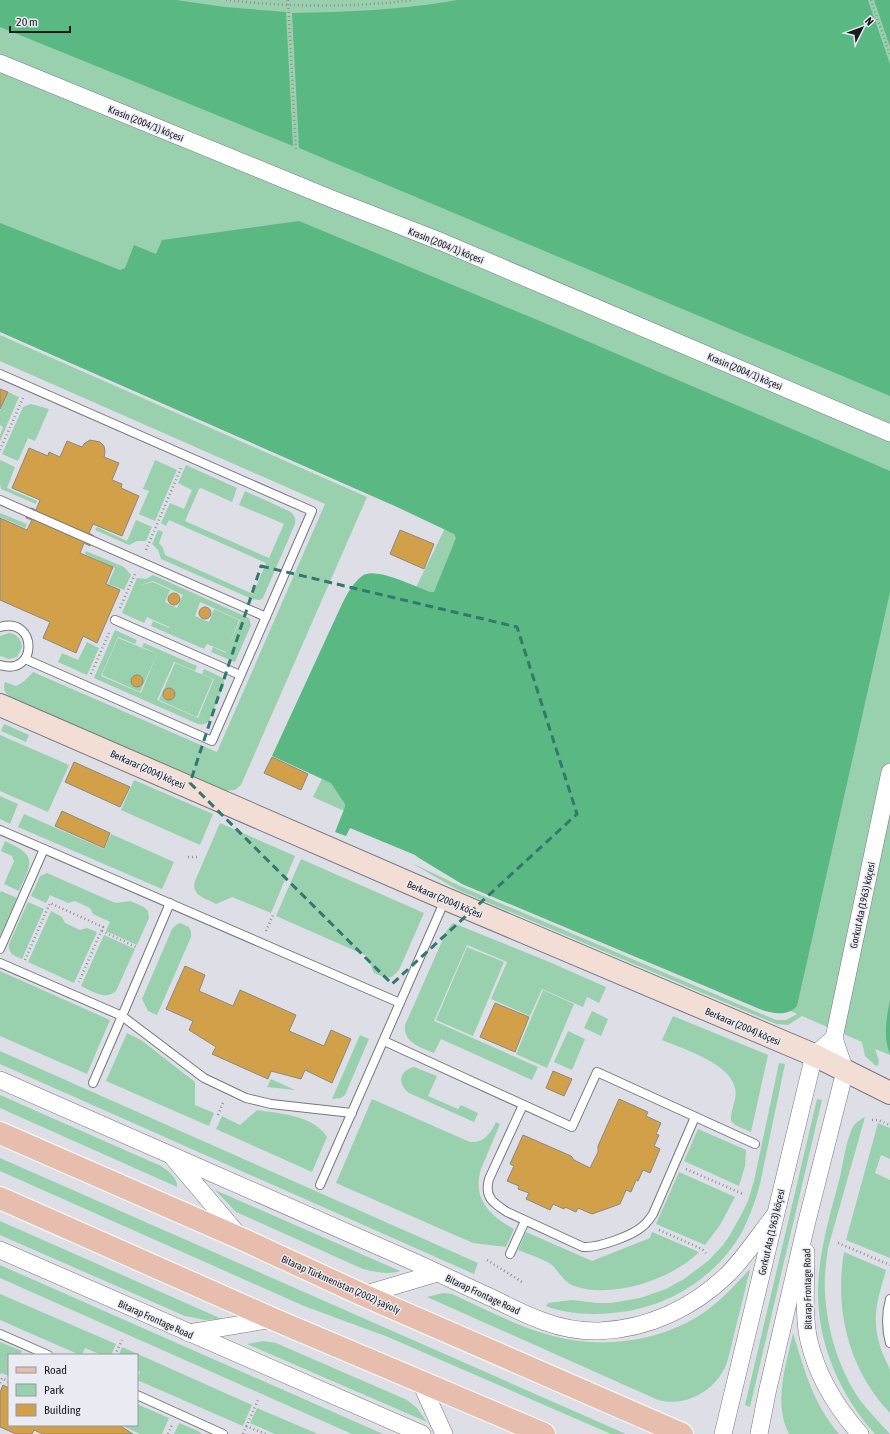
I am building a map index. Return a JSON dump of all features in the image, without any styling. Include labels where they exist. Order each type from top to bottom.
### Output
[{"type":"main road","name":"Bitarap Türkmenistan (2002) şaýoly","points":[[0,1133],[363,1295],[682,1434]]},
{"type":"main road","points":[[0,1198],[273,1319],[544,1434]]},
{"type":"street","name":"Krasin (2004/1) köçesi","points":[[0,63],[332,199],[442,242],[890,433]]},
{"type":"street","name":"Berkarar (2004) köçesi","points":[[0,704],[446,900],[814,1055],[890,1093]]},
{"type":"street","name":"Gorkut Ata (1963) köçesi","points":[[834,1038],[890,772]]},
{"type":"street","points":[[759,1434],[806,1225],[845,1071],[834,1038],[814,1055]]},
{"type":"street","name":"Gorkut Ata (1963) köçesi","points":[[723,1434],[774,1216],[814,1055]]},
{"type":"street","name":"Bitarap Frontage Road","points":[[0,1080],[437,1273],[537,1320],[552,1325],[582,1331],[601,1331],[651,1322],[682,1309],[703,1295],[729,1273],[774,1216]]},
{"type":"street","name":"Bitarap Frontage Road","points":[[171,1155],[242,1240]]},
{"type":"street","name":"Bitarap Frontage Road","points":[[806,1225],[806,1319],[809,1340],[816,1364],[825,1382],[836,1402],[860,1434]]},
{"type":"street","name":"Bitarap Frontage Road","points":[[0,1250],[422,1434]]},
{"type":"street","points":[[363,1295],[437,1273]]},
{"type":"street","points":[[189,1333],[273,1319]]},
{"type":"street","points":[[420,1381],[444,1434]]},
{"type":"lane","points":[[0,374],[312,511],[212,741],[25,659]]},
{"type":"lane","points":[[0,500],[266,617]]},
{"type":"lane","points":[[115,620],[240,675]]},
{"type":"lane","points":[[0,627],[8,625],[13,626],[24,632],[29,644],[28,652],[25,659],[21,663],[9,667],[0,665]]},
{"type":"lane","points":[[0,830],[400,1003]]},
{"type":"lane","points":[[0,949],[44,849]]},
{"type":"lane","points":[[320,1185],[446,900]]},
{"type":"lane","points":[[93,1083],[170,903]]},
{"type":"lane","points":[[0,963],[122,1016],[204,1078],[246,1098],[271,1104],[352,1113]]},
{"type":"lane","points":[[384,1041],[572,1127],[597,1072],[755,1144]]},
{"type":"lane","points":[[523,1105],[489,1179],[487,1192],[497,1206],[507,1212],[576,1245],[591,1248],[600,1246],[633,1232],[642,1227],[648,1221],[653,1214],[695,1117]]},
{"type":"lane","points":[[510,1254],[525,1221]]},
{"type":"lane","points":[[890,1299],[887,1313],[887,1326],[890,1343]]},
{"type":"lane","points":[[0,1334],[46,1354]]},
{"type":"lane","points":[[138,1394],[223,1434]]},
{"type":"path","points":[[226,0],[288,6],[333,6],[413,0]]},
{"type":"path","points":[[288,0],[296,150]]},
{"type":"path","points":[[871,0],[890,55]]},
{"type":"path","points":[[0,450],[28,386]]},
{"type":"path","points":[[188,857],[199,857]]},
{"type":"path","points":[[20,972],[50,903],[103,927],[73,995]]},
{"type":"path","points":[[102,931],[149,953]]},
{"type":"path","points":[[872,1120],[878,1120],[890,1125]]},
{"type":"path","points":[[675,1164],[743,1194]]},
{"type":"path","points":[[648,1221],[654,1228],[702,1249],[706,1253]]},
{"type":"path","points":[[838,1243],[890,1265]]},
{"type":"path","points":[[487,1260],[522,1282]]},
{"type":"path","points":[[115,1354],[122,1340]]},
{"type":"path","points":[[0,1384],[2,1378],[8,1381]]},
{"type":"path","points":[[243,1434],[258,1400]]},
{"type":"path","points":[[246,1426],[266,1434]]},
{"type":"highlighted area","points":[[261,566],[517,627],[577,814],[392,984],[190,783]]},
{"type":"green space","points":[[0,0],[890,0],[890,1055],[875,1049],[879,1061],[878,1065],[876,1066],[865,1056],[862,1042],[802,1016],[788,1025],[776,1024],[458,890],[414,864],[460,886],[776,1020],[786,1020],[797,1014],[313,797],[454,510],[0,304]]},
{"type":"green space","points":[[0,0],[176,0],[225,7],[286,12],[293,146],[0,27]]},
{"type":"green space","points":[[457,0],[868,0],[890,64],[890,396],[299,148],[292,13],[374,10]]},
{"type":"green space","points":[[874,0],[890,0],[890,47]]},
{"type":"green space","points":[[299,221],[559,329],[890,471],[890,592],[797,1006],[793,1009],[785,1013],[762,1010],[462,884],[415,855],[350,828],[346,836],[335,832],[345,804],[331,783],[272,756],[342,604],[356,582],[362,576],[368,574],[385,575],[430,592],[434,592],[456,538],[454,534],[397,507],[0,332],[0,223],[120,270],[125,268],[134,245],[156,254],[162,240]]},
{"type":"green space","points":[[0,335],[367,497],[241,785],[235,790],[225,791],[10,697],[4,690],[5,682],[16,686],[33,672],[217,752],[325,504],[0,361]]},
{"type":"green space","points":[[8,392],[19,397],[0,441],[0,435],[3,427],[0,425],[0,411]]},
{"type":"green space","points":[[31,404],[49,409],[35,441],[28,438],[18,461],[2,454],[23,407]]},
{"type":"green space","points":[[0,460],[15,467],[7,488],[37,501],[36,504],[1,489]]},
{"type":"green space","points":[[155,460],[177,470],[155,521],[139,514],[149,491],[143,489]]},
{"type":"green space","points":[[186,465],[237,488],[232,502],[201,488],[199,489],[185,521],[269,558],[284,524],[239,505],[245,491],[289,511],[294,516],[295,524],[263,598],[260,600],[252,599],[161,559],[158,550],[152,544],[158,530],[163,532],[159,543],[163,548],[165,555],[253,594],[266,563],[169,520],[166,526],[161,523],[170,503],[184,509],[192,490],[178,483]]},
{"type":"green space","points":[[0,513],[27,524],[25,528],[0,517]]},
{"type":"green space","points":[[136,520],[152,527],[146,541],[137,541],[129,545],[95,530],[97,527],[127,541]]},
{"type":"green space","points":[[86,551],[124,567],[131,575],[124,590],[108,584],[115,568],[85,554]]},
{"type":"green space","points":[[153,575],[249,618],[251,625],[235,662],[211,652],[213,647],[226,652],[207,644],[204,649],[151,626],[153,621],[169,628],[147,617],[144,623],[122,613],[137,578],[146,579]],"holes":[[[153,581],[183,595],[177,608],[165,602],[170,590],[153,582],[141,585]],[[200,602],[240,620],[230,643],[239,620],[214,609],[209,622],[195,616]]]},
{"type":"green space","points":[[115,630],[137,640],[135,644],[118,637],[101,676],[141,693],[157,654],[142,647],[144,643],[197,666],[195,671],[174,662],[157,700],[198,718],[214,679],[202,674],[204,669],[223,678],[224,685],[209,721],[204,724],[198,724],[94,678]]},
{"type":"green space","points":[[9,633],[18,637],[22,647],[17,657],[9,659],[0,656],[0,636]]},
{"type":"green space","points":[[118,638],[157,654],[140,692],[102,675]]},
{"type":"green space","points":[[87,642],[99,648],[87,675],[58,662],[62,653],[78,660]]},
{"type":"green space","points":[[175,663],[213,679],[197,717],[159,700]]},
{"type":"green space","points":[[4,724],[29,735],[26,742],[1,731]]},
{"type":"green space","points":[[0,735],[69,765],[48,812],[0,791]]},
{"type":"green space","points":[[134,780],[213,814],[200,845],[121,810]]},
{"type":"green space","points":[[0,796],[18,804],[10,824],[0,819]]},
{"type":"green space","points":[[24,814],[104,849],[111,834],[174,862],[162,889],[18,827]]},
{"type":"green space","points":[[220,823],[295,856],[271,913],[232,897],[216,904],[200,896],[195,890],[195,881]]},
{"type":"green space","points":[[5,841],[23,851],[29,861],[27,873],[19,891],[4,884],[14,861],[12,856],[1,851]]},
{"type":"green space","points":[[301,859],[424,913],[399,970],[392,977],[386,978],[374,973],[367,956],[276,916]]},
{"type":"green space","points":[[47,873],[113,902],[117,903],[130,901],[144,907],[148,911],[149,918],[137,945],[106,931],[110,922],[93,914],[90,908],[75,901],[68,903],[50,895],[46,903],[31,896],[40,876]]},
{"type":"green space","points":[[1,891],[17,898],[0,936],[0,893]]},
{"type":"green space","points":[[28,902],[44,909],[22,959],[10,952],[9,944]]},
{"type":"green space","points":[[51,911],[62,917],[65,923],[80,930],[87,928],[97,932],[74,983],[28,962]]},
{"type":"green space","points":[[180,923],[189,927],[191,937],[157,1015],[148,1011],[142,999],[172,929]]},
{"type":"green space","points":[[453,923],[547,961],[606,987],[599,1003],[587,997],[583,1007],[542,989],[530,1016],[491,999],[507,962],[467,945],[434,1021],[538,1067],[532,1080],[441,1039],[434,1053],[414,1044],[407,1036],[405,1025],[447,930]]},
{"type":"green space","points":[[104,935],[135,949],[116,991],[107,995],[98,994],[81,986]]},
{"type":"green space","points":[[467,947],[504,962],[473,1036],[436,1020]]},
{"type":"green space","points":[[0,971],[110,1020],[87,1074],[0,1036]]},
{"type":"green space","points":[[543,990],[574,1004],[547,1068],[516,1054]]},
{"type":"green space","points":[[890,1001],[890,1054],[886,1041],[886,1021]]},
{"type":"green space","points":[[592,1011],[608,1019],[601,1036],[584,1028]]},
{"type":"green space","points":[[673,1016],[768,1055],[751,1132],[735,1125],[731,1121],[736,1092],[731,1079],[724,1071],[704,1058],[662,1040]]},
{"type":"green space","points":[[568,1031],[585,1039],[572,1070],[554,1062]]},
{"type":"green space","points":[[127,1033],[141,1040],[195,1082],[195,1105],[214,1113],[209,1126],[106,1081]]},
{"type":"green space","points":[[360,1035],[369,1039],[345,1095],[341,1098],[332,1099]]},
{"type":"green space","points":[[0,1051],[478,1263],[474,1274],[0,1064]]},
{"type":"green space","points":[[779,1063],[785,1064],[760,1184],[753,1207],[743,1230],[719,1263],[688,1288],[670,1298],[652,1305],[632,1310],[612,1313],[587,1314],[562,1311],[546,1306],[548,1303],[572,1300],[611,1303],[640,1298],[666,1289],[684,1279],[708,1261],[730,1235],[748,1201],[754,1181]]},
{"type":"green space","points":[[414,1067],[437,1076],[428,1096],[458,1109],[461,1105],[478,1113],[474,1122],[409,1093],[405,1089],[401,1078],[405,1071]]},
{"type":"green space","points":[[271,1079],[295,1090],[267,1087]]},
{"type":"green space","points":[[0,1095],[161,1166],[174,1177],[177,1187],[0,1108]]},
{"type":"green space","points":[[372,1099],[470,1142],[483,1139],[489,1134],[496,1122],[500,1124],[481,1169],[479,1189],[481,1197],[490,1212],[514,1229],[506,1247],[473,1243],[336,1183]]},
{"type":"green space","points":[[817,1099],[822,1100],[750,1407],[745,1405]]},
{"type":"green space","points":[[257,1110],[296,1117],[314,1124],[321,1130],[327,1137],[312,1172],[216,1129],[222,1116],[240,1125]]},
{"type":"green space","points":[[865,1117],[828,1248],[825,1276],[826,1307],[835,1349],[846,1376],[860,1400],[890,1434],[875,1434],[863,1419],[842,1387],[827,1351],[819,1313],[818,1293],[822,1249],[850,1135],[855,1124]]},
{"type":"green space","points":[[878,1123],[890,1128],[890,1159],[881,1155],[875,1173],[890,1180],[890,1258],[846,1240]]},
{"type":"green space","points":[[698,1129],[746,1150],[745,1166],[739,1186],[684,1161]]},
{"type":"green space","points":[[0,1158],[626,1434],[611,1434],[388,1337],[304,1306],[0,1171]]},
{"type":"green space","points":[[679,1172],[735,1197],[720,1225],[705,1245],[656,1224]]},
{"type":"green space","points":[[215,1190],[400,1271],[386,1273],[363,1269],[236,1212]]},
{"type":"green space","points":[[0,1221],[222,1319],[205,1320],[185,1316],[0,1235]]},
{"type":"green space","points":[[526,1232],[592,1261],[650,1238],[652,1232],[699,1252],[673,1271],[640,1284],[606,1290],[589,1289],[574,1286],[565,1280],[549,1263],[518,1250]]},
{"type":"green space","points":[[844,1252],[886,1270],[880,1290],[876,1326],[877,1336],[890,1372],[890,1413],[864,1378],[848,1338],[843,1317],[841,1296],[841,1274]]},
{"type":"green space","points":[[0,1265],[383,1434],[352,1434],[0,1278]]},
{"type":"green space","points":[[749,1270],[728,1359],[718,1379],[710,1387],[691,1398],[669,1402],[658,1400],[427,1297],[443,1293],[452,1294],[514,1323],[553,1336],[571,1340],[590,1342],[627,1341],[664,1332],[681,1326],[697,1317],[718,1301]]},
{"type":"green space","points":[[0,1294],[116,1344],[111,1354],[100,1354],[85,1348],[82,1354],[78,1354],[0,1320]]},
{"type":"green space","points":[[793,1333],[810,1386],[822,1410],[839,1434],[789,1434],[784,1422],[781,1397],[784,1371]]},
{"type":"green space","points":[[263,1341],[276,1343],[407,1400],[417,1408],[427,1422],[247,1344]]},
{"type":"green space","points":[[0,1342],[22,1351],[20,1354],[8,1354],[8,1376],[1,1373],[0,1375]]},
{"type":"green space","points":[[122,1347],[138,1354],[119,1354]]},
{"type":"green space","points":[[138,1354],[252,1405],[243,1426],[138,1380],[140,1372],[138,1371]]},
{"type":"green space","points":[[138,1404],[169,1418],[162,1434],[140,1434],[125,1427],[138,1426]]},
{"type":"green space","points":[[257,1408],[318,1434],[275,1434],[250,1423]]},
{"type":"green space","points":[[179,1423],[198,1431],[202,1434],[174,1434]]},
{"type":"building","points":[[0,389],[8,392],[0,409]]},
{"type":"building","points":[[90,440],[100,442],[104,446],[104,457],[119,463],[112,480],[122,484],[121,488],[139,496],[122,536],[93,524],[89,533],[94,536],[90,546],[84,543],[80,553],[113,567],[106,584],[120,590],[97,643],[83,636],[76,653],[43,638],[50,622],[0,600],[0,518],[27,530],[32,520],[26,518],[31,508],[36,510],[40,500],[12,488],[29,448],[48,456],[49,452],[60,457],[67,441],[82,447]]},
{"type":"building","points":[[400,530],[434,544],[424,569],[390,554]]},
{"type":"building","points":[[174,593],[178,595],[180,599],[178,603],[174,605],[170,603],[168,599],[170,595]]},
{"type":"building","points":[[205,607],[209,609],[211,613],[209,617],[205,619],[201,617],[199,613],[201,609]]},
{"type":"building","points":[[137,675],[141,677],[143,681],[141,685],[137,687],[133,685],[131,681],[133,677]]},
{"type":"building","points":[[169,688],[173,690],[175,694],[173,698],[169,700],[165,698],[163,694],[165,690]]},
{"type":"building","points":[[272,757],[308,774],[301,790],[264,773]]},
{"type":"building","points":[[74,762],[130,787],[120,807],[65,782]]},
{"type":"building","points":[[62,811],[110,833],[104,848],[55,826]]},
{"type":"building","points":[[185,966],[205,975],[199,991],[233,1006],[240,990],[296,1015],[289,1031],[324,1046],[331,1030],[351,1039],[332,1083],[305,1070],[301,1079],[271,1071],[268,1079],[212,1054],[216,1047],[189,1030],[193,1021],[166,1009]]},
{"type":"building","points":[[495,1003],[529,1017],[515,1052],[480,1037]]},
{"type":"building","points":[[553,1071],[572,1079],[564,1096],[546,1088]]},
{"type":"building","points":[[619,1099],[648,1112],[646,1116],[661,1123],[656,1134],[659,1135],[654,1146],[660,1149],[650,1173],[643,1170],[638,1181],[636,1180],[631,1192],[626,1190],[620,1204],[592,1214],[578,1208],[576,1212],[553,1204],[550,1210],[526,1199],[529,1193],[518,1189],[519,1186],[507,1181],[514,1166],[510,1164],[523,1135],[571,1156],[574,1160],[590,1168]]},
{"type":"building","points":[[3,1385],[8,1388],[8,1426],[121,1426],[133,1434],[43,1434],[34,1430],[32,1434],[16,1434],[0,1427],[0,1392]]}]
